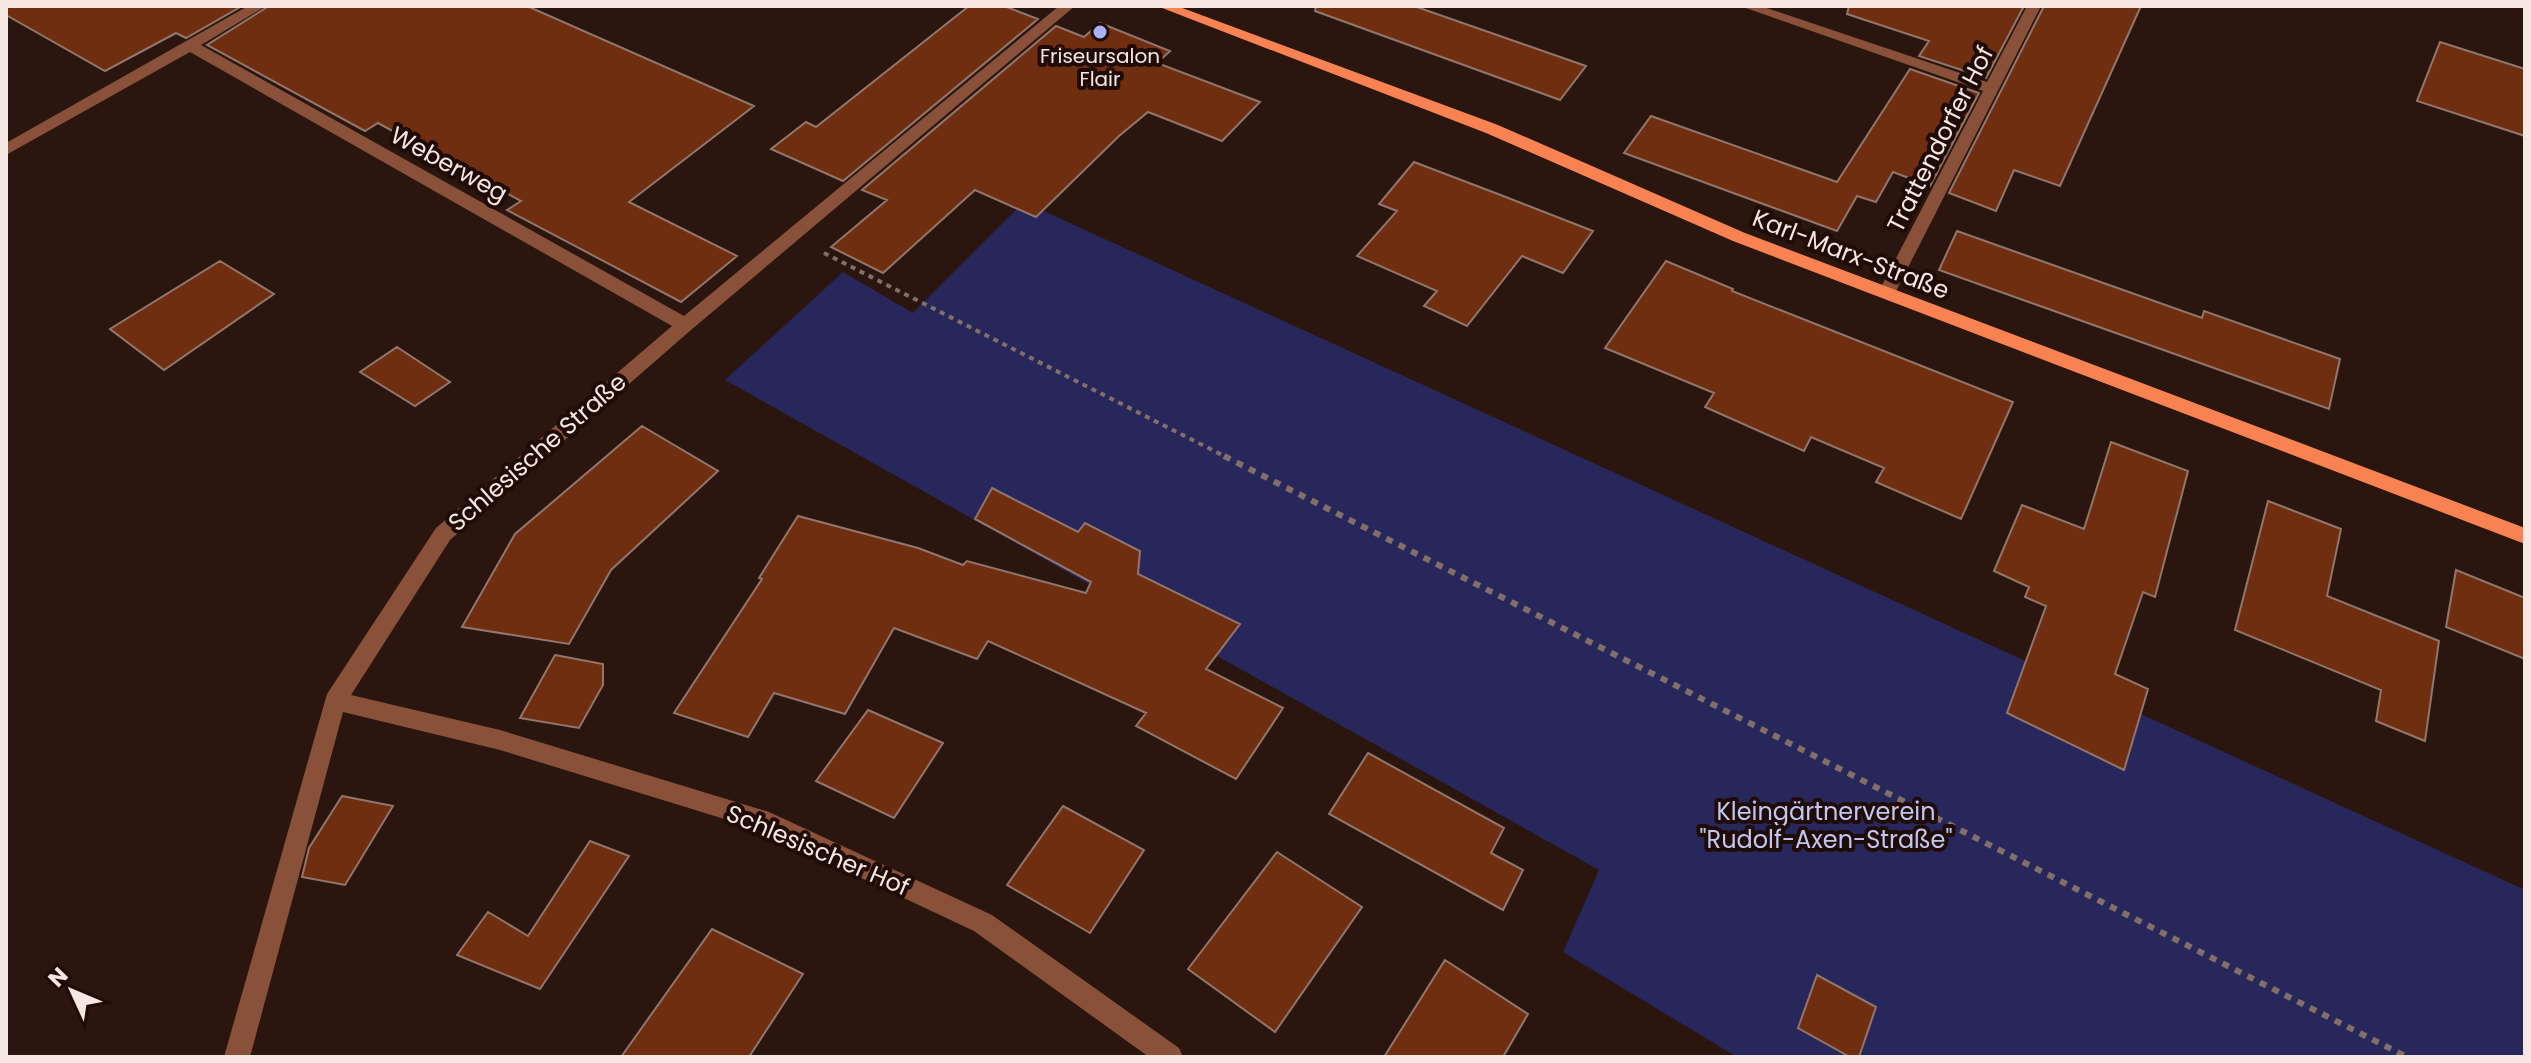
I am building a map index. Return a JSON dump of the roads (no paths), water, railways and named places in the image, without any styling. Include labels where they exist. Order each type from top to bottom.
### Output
[{"type":"main road","name":"Karl-Marx-Straße","points":[[1164,6],[1492,129],[1739,237],[2525,536]]},
{"type":"street","points":[[6,150],[259,6]]},
{"type":"street","name":"Schlesische Straße","points":[[237,1057],[335,701],[443,534],[685,325],[1068,6]]},
{"type":"street","points":[[1747,6],[1992,89]]},
{"type":"street","name":"Trattendorfer Hof","points":[[1887,293],[2034,6]]},
{"type":"street","name":"Weberweg","points":[[189,45],[685,325]]},
{"type":"street","name":"Schlesischer Hof","points":[[335,701],[500,740],[761,820],[983,923],[1170,1057]]},
{"type":"place","name":"Friseursalon Flair","points":[[1100,32]]},
{"type":"park label","name":"Kleingärtnerverein \"Rudolf-Axen-Straße\"","points":[[1826,825]]}]
